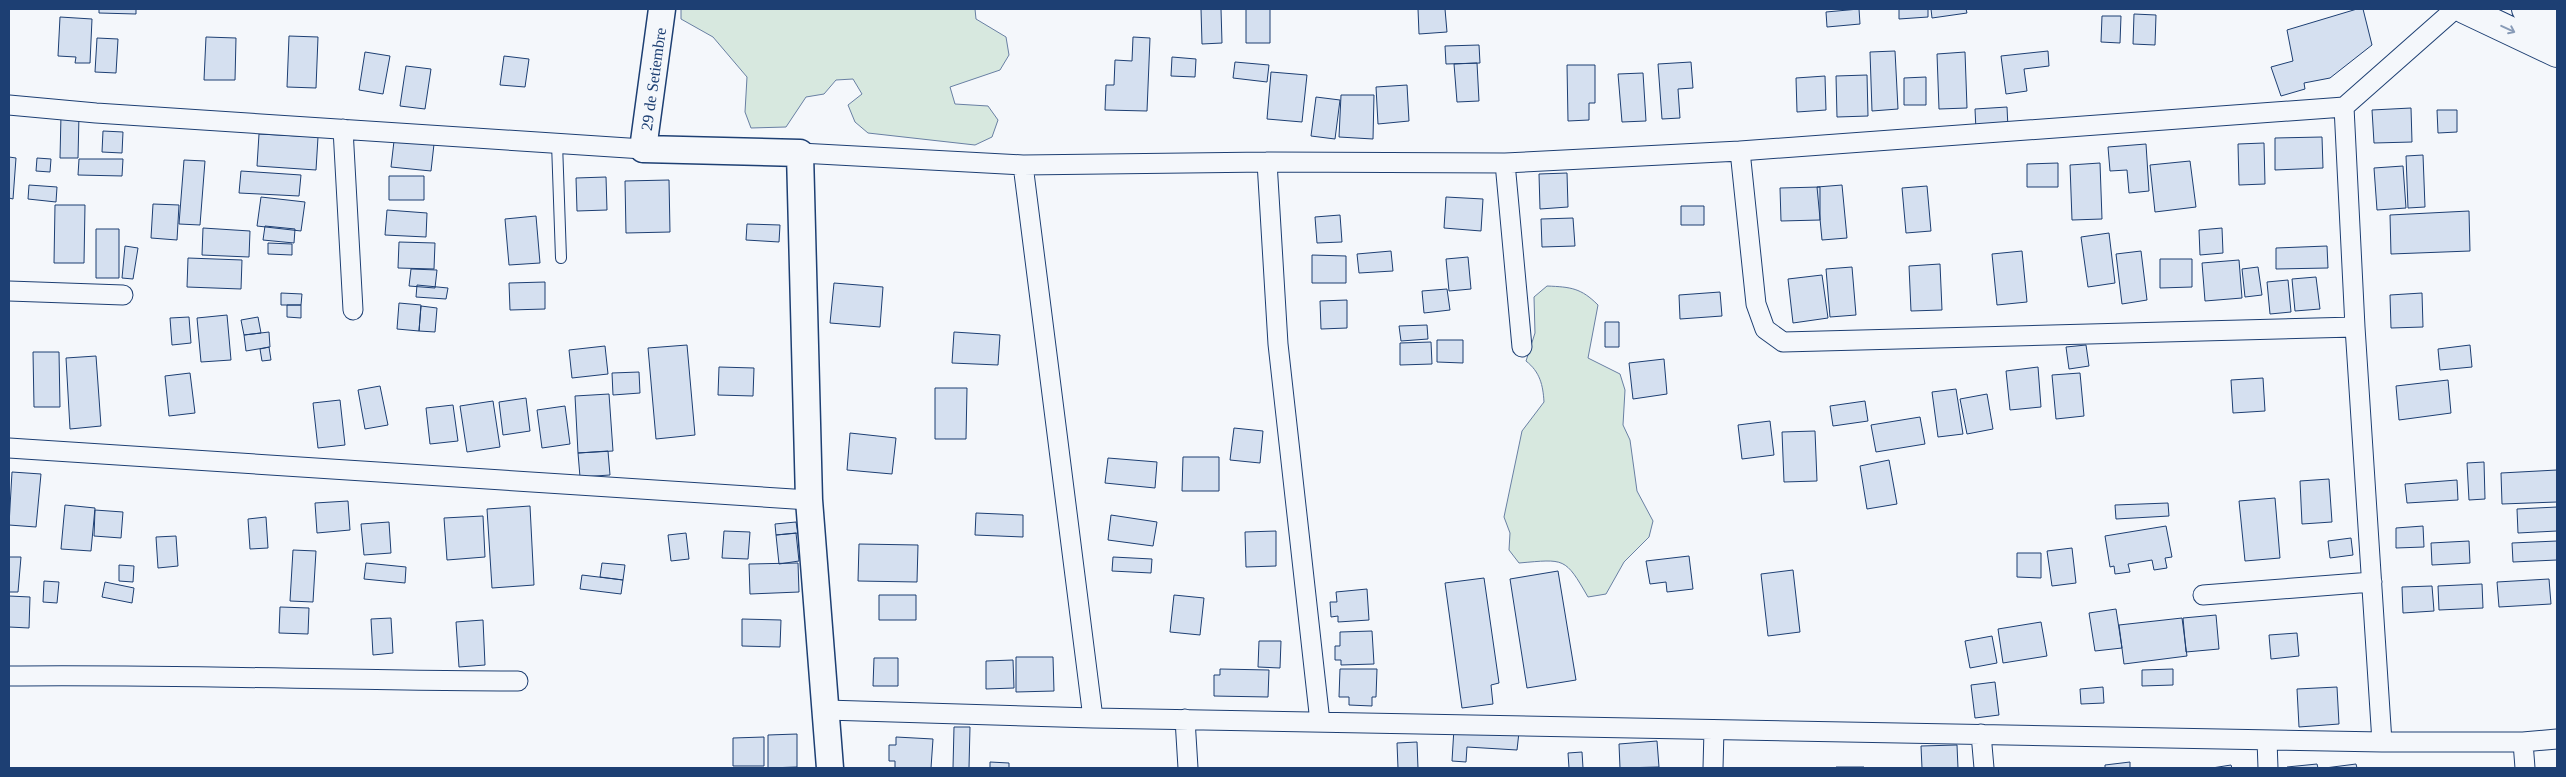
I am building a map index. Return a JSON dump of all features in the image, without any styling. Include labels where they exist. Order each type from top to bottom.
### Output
[{"type":"highway","points":[[2464,9],[2557,53]]},
{"type":"highway","points":[[2526,9],[2557,24]]},
{"type":"street","name":"29 de Setiembre","points":[[644,149],[662,9]]},
{"type":"street","points":[[9,105],[644,149],[800,153],[1023,165],[1267,162],[1505,163],[1740,151],[2344,107],[2455,9]]},
{"type":"street","points":[[2344,107],[2355,327],[2382,742]]},
{"type":"street","points":[[344,129],[353,310]]},
{"type":"street","points":[[1740,151],[1756,304],[1765,329],[1782,342],[2355,327]]},
{"type":"street","points":[[800,153],[809,500],[830,768]]},
{"type":"street","points":[[1267,162],[1278,344],[1320,722]]},
{"type":"street","points":[[1505,163],[1522,347]]},
{"type":"street","points":[[1023,165],[1093,718]]},
{"type":"street","points":[[9,291],[123,295]]},
{"type":"street","points":[[9,448],[809,500]]},
{"type":"street","points":[[2203,595],[2372,582]]},
{"type":"street","points":[[9,676],[116,675],[390,681],[518,681]]},
{"type":"street","points":[[826,710],[1093,718],[2382,742],[2522,742],[2557,739]]},
{"type":"street","points":[[1185,719],[1188,768]]},
{"type":"street","points":[[1713,768],[1714,730]]},
{"type":"street","points":[[1981,734],[1984,768]]},
{"type":"street","points":[[2267,740],[2268,768]]},
{"type":"street","points":[[2522,742],[2525,768]]},
{"type":"lane","points":[[556,143],[561,258]]},
{"type":"shaded area","points":[[681,9],[975,9],[976,19],[1006,37],[1009,55],[1000,70],[950,87],[955,104],[988,106],[998,120],[992,137],[975,145],[868,133],[855,122],[848,105],[862,94],[853,79],[836,80],[824,94],[806,97],[786,127],[751,128],[745,112],[747,77],[713,37],[681,19]]},
{"type":"shaded area","points":[[1547,286],[1563,287],[1581,292],[1598,305],[1588,358],[1620,374],[1625,390],[1623,425],[1630,440],[1637,491],[1653,521],[1649,537],[1624,562],[1606,594],[1588,597],[1574,574],[1562,564],[1555,561],[1519,563],[1509,550],[1510,533],[1504,517],[1522,431],[1544,402],[1543,390],[1538,374],[1526,361],[1535,333],[1534,297]]},
{"type":"building","points":[[99,9],[136,9],[136,14],[99,13]]},
{"type":"building","points":[[1201,9],[1221,9],[1222,43],[1202,44]]},
{"type":"building","points":[[1246,9],[1270,9],[1270,43],[1246,43]]},
{"type":"building","points":[[1418,9],[1445,9],[1447,32],[1419,34]]},
{"type":"building","points":[[1859,9],[1860,24],[1827,27],[1826,12]]},
{"type":"building","points":[[1899,9],[1928,9],[1928,17],[1899,19]]},
{"type":"building","points":[[1931,9],[1966,9],[1967,13],[1932,18]]},
{"type":"building","points":[[2357,9],[2363,9],[2372,45],[2330,78],[2304,83],[2305,89],[2281,96],[2271,67],[2293,61],[2287,30]]},
{"type":"building","points":[[2134,14],[2156,15],[2155,45],[2133,44]]},
{"type":"building","points":[[2102,16],[2121,16],[2120,43],[2101,42]]},
{"type":"building","points":[[60,17],[92,19],[90,63],[75,63],[76,57],[58,56]]},
{"type":"building","points":[[289,36],[318,37],[316,88],[287,87]]},
{"type":"building","points":[[206,37],[236,38],[235,80],[204,80]]},
{"type":"building","points":[[1133,37],[1150,38],[1147,111],[1105,110],[1106,85],[1114,85],[1115,60],[1132,61]]},
{"type":"building","points":[[97,38],[118,39],[116,73],[95,72]]},
{"type":"building","points":[[1479,45],[1480,63],[1446,64],[1445,46]]},
{"type":"building","points":[[1895,51],[1898,109],[1872,111],[1870,52]]},
{"type":"building","points":[[2048,51],[2049,66],[2024,69],[2027,91],[2006,94],[2001,56]]},
{"type":"building","points":[[365,52],[390,56],[383,94],[359,90]]},
{"type":"building","points":[[1965,52],[1967,108],[1939,109],[1937,54]]},
{"type":"building","points":[[504,56],[529,59],[525,87],[500,85]]},
{"type":"building","points":[[1172,57],[1196,59],[1195,77],[1171,76]]},
{"type":"building","points":[[1235,62],[1269,65],[1267,82],[1233,78]]},
{"type":"building","points":[[1691,62],[1693,88],[1678,89],[1680,118],[1662,119],[1658,64]]},
{"type":"building","points":[[1477,63],[1479,101],[1457,102],[1454,64]]},
{"type":"building","points":[[1567,65],[1595,65],[1595,103],[1589,103],[1589,120],[1568,121]]},
{"type":"building","points":[[406,66],[431,69],[425,109],[400,106]]},
{"type":"building","points":[[1271,72],[1307,75],[1302,122],[1267,119]]},
{"type":"building","points":[[1643,73],[1646,121],[1622,122],[1618,74]]},
{"type":"building","points":[[1867,75],[1868,116],[1837,117],[1836,76]]},
{"type":"building","points":[[1825,76],[1826,110],[1797,112],[1796,78]]},
{"type":"building","points":[[1926,77],[1926,105],[1904,105],[1904,78]]},
{"type":"building","points":[[1407,85],[1409,121],[1378,124],[1376,87]]},
{"type":"building","points":[[1341,95],[1374,95],[1373,139],[1339,137]]},
{"type":"building","points":[[1316,97],[1340,100],[1335,139],[1311,136]]},
{"type":"building","points":[[2007,107],[2008,128],[1976,130],[1975,109]]},
{"type":"building","points":[[2411,108],[2412,142],[2374,143],[2372,110]]},
{"type":"building","points":[[2437,110],[2457,110],[2457,132],[2438,133]]},
{"type":"building","points":[[61,115],[79,115],[78,158],[60,158]]},
{"type":"building","points":[[103,131],[123,132],[122,153],[102,152]]},
{"type":"building","points":[[259,134],[318,137],[316,170],[257,166]]},
{"type":"building","points":[[2322,137],[2323,168],[2275,170],[2275,138]]},
{"type":"building","points":[[394,141],[434,144],[431,171],[391,167]]},
{"type":"building","points":[[2264,143],[2265,184],[2239,185],[2238,144]]},
{"type":"building","points":[[2146,144],[2149,191],[2129,193],[2127,170],[2110,171],[2108,147]]},
{"type":"building","points":[[2423,155],[2425,207],[2408,208],[2406,156]]},
{"type":"building","points":[[9,157],[16,158],[13,199],[9,198]]},
{"type":"building","points":[[37,158],[51,159],[50,172],[36,171]]},
{"type":"building","points":[[79,159],[123,159],[122,176],[78,175]]},
{"type":"building","points":[[184,160],[205,161],[200,225],[179,224]]},
{"type":"building","points":[[2190,161],[2196,207],[2155,212],[2150,165]]},
{"type":"building","points":[[2058,163],[2058,187],[2027,187],[2027,164]]},
{"type":"building","points":[[2100,163],[2102,219],[2072,220],[2070,165]]},
{"type":"building","points":[[2403,166],[2406,208],[2377,210],[2374,168]]},
{"type":"building","points":[[241,171],[301,175],[299,196],[239,193]]},
{"type":"building","points":[[1567,173],[1568,207],[1540,209],[1539,174]]},
{"type":"building","points":[[389,176],[424,176],[424,200],[389,200]]},
{"type":"building","points":[[606,177],[607,210],[577,211],[576,178]]},
{"type":"building","points":[[669,180],[670,232],[626,233],[625,181]]},
{"type":"building","points":[[29,185],[57,187],[56,202],[28,199]]},
{"type":"building","points":[[1842,185],[1847,238],[1822,240],[1817,187]]},
{"type":"building","points":[[1927,186],[1931,231],[1906,233],[1902,188]]},
{"type":"building","points":[[1820,187],[1820,220],[1781,221],[1780,188]]},
{"type":"building","points":[[261,197],[305,202],[301,231],[257,226]]},
{"type":"building","points":[[1446,197],[1483,199],[1481,231],[1444,228]]},
{"type":"building","points":[[153,204],[179,205],[177,240],[151,238]]},
{"type":"building","points":[[55,205],[85,205],[84,263],[54,263]]},
{"type":"building","points":[[1681,206],[1704,206],[1704,225],[1681,225]]},
{"type":"building","points":[[387,210],[427,213],[426,237],[385,235]]},
{"type":"building","points":[[2469,211],[2470,251],[2391,254],[2390,215]]},
{"type":"building","points":[[1340,215],[1342,242],[1317,243],[1315,217]]},
{"type":"building","points":[[536,216],[540,263],[509,265],[505,219]]},
{"type":"building","points":[[1573,218],[1575,246],[1542,247],[1541,219]]},
{"type":"building","points":[[747,224],[780,225],[779,242],[746,240]]},
{"type":"building","points":[[265,226],[295,229],[294,243],[263,240]]},
{"type":"building","points":[[203,228],[250,231],[249,257],[202,255]]},
{"type":"building","points":[[2222,228],[2223,253],[2200,255],[2199,230]]},
{"type":"building","points":[[96,229],[119,229],[119,278],[96,278]]},
{"type":"building","points":[[2109,233],[2115,283],[2088,287],[2081,237]]},
{"type":"building","points":[[399,242],[435,243],[434,269],[398,268]]},
{"type":"building","points":[[268,243],[292,244],[292,255],[268,254]]},
{"type":"building","points":[[125,246],[138,248],[133,279],[122,278]]},
{"type":"building","points":[[2327,246],[2328,268],[2276,269],[2276,248]]},
{"type":"building","points":[[1391,251],[1393,271],[1359,273],[1357,254]]},
{"type":"building","points":[[2022,251],[2027,302],[1997,305],[1992,254]]},
{"type":"building","points":[[2141,251],[2147,300],[2122,304],[2116,254]]},
{"type":"building","points":[[1312,255],[1346,256],[1346,283],[1312,283]]},
{"type":"building","points":[[1468,257],[1471,289],[1449,291],[1446,259]]},
{"type":"building","points":[[188,258],[242,260],[241,289],[187,287]]},
{"type":"building","points":[[2160,259],[2192,259],[2192,287],[2160,288]]},
{"type":"building","points":[[2239,260],[2242,298],[2205,301],[2202,263]]},
{"type":"building","points":[[1940,264],[1942,310],[1911,311],[1909,266]]},
{"type":"building","points":[[1852,267],[1856,315],[1830,317],[1826,269]]},
{"type":"building","points":[[2258,267],[2262,295],[2245,297],[2242,269]]},
{"type":"building","points":[[411,269],[437,270],[435,288],[409,286]]},
{"type":"building","points":[[1822,275],[1828,318],[1793,323],[1788,279]]},
{"type":"building","points":[[2316,277],[2320,309],[2295,311],[2292,279]]},
{"type":"building","points":[[2288,280],[2291,312],[2270,314],[2267,282]]},
{"type":"building","points":[[545,282],[545,309],[510,310],[509,283]]},
{"type":"building","points":[[834,283],[883,287],[880,327],[830,323]]},
{"type":"building","points":[[417,285],[448,288],[446,299],[416,297]]},
{"type":"building","points":[[1447,289],[1450,310],[1424,313],[1422,291]]},
{"type":"building","points":[[1720,292],[1722,316],[1680,319],[1679,295]]},
{"type":"building","points":[[281,293],[302,294],[301,305],[281,305]]},
{"type":"building","points":[[2422,293],[2423,327],[2391,328],[2390,295]]},
{"type":"building","points":[[1347,300],[1347,328],[1321,329],[1320,301]]},
{"type":"building","points":[[399,303],[421,305],[419,331],[397,329]]},
{"type":"building","points":[[287,305],[301,305],[301,318],[287,317]]},
{"type":"building","points":[[421,306],[437,308],[435,332],[419,331]]},
{"type":"building","points":[[227,315],[231,360],[201,362],[197,318]]},
{"type":"building","points":[[189,317],[191,343],[172,345],[170,318]]},
{"type":"building","points":[[258,317],[261,333],[244,335],[241,320]]},
{"type":"building","points":[[1605,322],[1619,322],[1619,347],[1605,347]]},
{"type":"building","points":[[1427,325],[1428,339],[1401,341],[1399,326]]},
{"type":"building","points":[[269,332],[270,347],[246,351],[244,335]]},
{"type":"building","points":[[954,332],[1000,335],[998,365],[952,363]]},
{"type":"building","points":[[1437,340],[1463,340],[1463,363],[1437,362]]},
{"type":"building","points":[[1431,342],[1432,364],[1400,365],[1400,343]]},
{"type":"building","points":[[687,345],[695,435],[656,439],[648,348]]},
{"type":"building","points":[[2086,345],[2089,366],[2069,369],[2066,347]]},
{"type":"building","points":[[2470,345],[2472,367],[2440,370],[2438,349]]},
{"type":"building","points":[[605,346],[608,374],[572,378],[569,350]]},
{"type":"building","points":[[269,347],[271,360],[262,361],[260,349]]},
{"type":"building","points":[[33,352],[59,352],[60,407],[34,407]]},
{"type":"building","points":[[96,356],[101,426],[70,429],[66,358]]},
{"type":"building","points":[[1664,359],[1667,394],[1633,399],[1629,363]]},
{"type":"building","points":[[719,367],[754,368],[753,396],[718,395]]},
{"type":"building","points":[[2038,367],[2041,407],[2010,410],[2006,371]]},
{"type":"building","points":[[639,372],[640,393],[613,395],[612,373]]},
{"type":"building","points":[[190,373],[195,413],[169,416],[165,376]]},
{"type":"building","points":[[2080,373],[2084,416],[2056,419],[2052,375]]},
{"type":"building","points":[[2263,378],[2265,411],[2233,413],[2231,380]]},
{"type":"building","points":[[2448,380],[2451,413],[2399,420],[2396,386]]},
{"type":"building","points":[[380,386],[388,425],[365,429],[358,390]]},
{"type":"building","points":[[935,388],[967,388],[966,439],[935,439]]},
{"type":"building","points":[[1956,389],[1963,434],[1938,437],[1932,392]]},
{"type":"building","points":[[609,394],[613,451],[578,453],[575,396]]},
{"type":"building","points":[[1987,394],[1993,429],[1967,434],[1960,399]]},
{"type":"building","points":[[526,398],[530,431],[503,435],[499,402]]},
{"type":"building","points":[[340,400],[345,445],[318,448],[313,403]]},
{"type":"building","points":[[493,401],[500,447],[467,452],[460,406]]},
{"type":"building","points":[[1865,401],[1868,421],[1833,426],[1830,406]]},
{"type":"building","points":[[453,405],[458,441],[430,444],[426,408]]},
{"type":"building","points":[[565,406],[570,444],[542,448],[537,410]]},
{"type":"building","points":[[1920,417],[1925,444],[1876,452],[1871,425]]},
{"type":"building","points":[[1770,421],[1774,455],[1742,459],[1738,425]]},
{"type":"building","points":[[1234,428],[1263,431],[1260,463],[1230,460]]},
{"type":"building","points":[[1815,431],[1817,481],[1784,482],[1782,432]]},
{"type":"building","points":[[850,433],[896,438],[892,474],[847,470]]},
{"type":"building","points":[[608,451],[610,475],[580,477],[578,453]]},
{"type":"building","points":[[1183,457],[1219,457],[1219,491],[1182,491]]},
{"type":"building","points":[[1108,458],[1157,462],[1155,488],[1105,483]]},
{"type":"building","points":[[1889,460],[1897,504],[1867,509],[1860,466]]},
{"type":"building","points":[[2484,462],[2485,499],[2469,500],[2467,463]]},
{"type":"building","points":[[2557,470],[2557,502],[2502,504],[2501,473]]},
{"type":"building","points":[[12,472],[41,474],[36,527],[9,525]]},
{"type":"building","points":[[2329,479],[2332,522],[2302,524],[2300,481]]},
{"type":"building","points":[[2457,480],[2458,500],[2407,503],[2405,484]]},
{"type":"building","points":[[2275,498],[2280,558],[2245,561],[2239,501]]},
{"type":"building","points":[[348,501],[350,530],[317,533],[315,503]]},
{"type":"building","points":[[2168,503],[2169,516],[2116,519],[2115,505]]},
{"type":"building","points":[[65,505],[95,508],[91,551],[61,549]]},
{"type":"building","points":[[530,506],[534,585],[492,588],[487,509]]},
{"type":"building","points":[[2557,507],[2557,531],[2518,533],[2517,509]]},
{"type":"building","points":[[95,510],[123,512],[121,538],[94,536]]},
{"type":"building","points":[[976,513],[1023,515],[1023,537],[975,535]]},
{"type":"building","points":[[1111,515],[1157,522],[1153,546],[1108,540]]},
{"type":"building","points":[[483,516],[485,557],[447,560],[444,518]]},
{"type":"building","points":[[266,517],[268,548],[250,549],[248,519]]},
{"type":"building","points":[[389,522],[391,553],[364,555],[361,524]]},
{"type":"building","points":[[796,522],[798,533],[776,535],[775,524]]},
{"type":"building","points":[[2166,526],[2172,557],[2165,558],[2167,568],[2154,570],[2152,560],[2128,564],[2130,572],[2115,574],[2114,566],[2110,567],[2105,536]]},
{"type":"building","points":[[2423,526],[2424,547],[2396,548],[2396,528]]},
{"type":"building","points":[[724,531],[750,532],[748,559],[722,558]]},
{"type":"building","points":[[1276,531],[1276,566],[1246,567],[1245,532]]},
{"type":"building","points":[[686,533],[689,559],[671,561],[668,535]]},
{"type":"building","points":[[796,533],[799,561],[779,564],[776,535]]},
{"type":"building","points":[[176,536],[178,566],[158,568],[156,537]]},
{"type":"building","points":[[2351,538],[2353,555],[2330,558],[2328,541]]},
{"type":"building","points":[[2469,541],[2470,563],[2432,565],[2431,543]]},
{"type":"building","points":[[2557,541],[2557,560],[2513,562],[2512,543]]},
{"type":"building","points":[[859,544],[918,545],[917,582],[858,581]]},
{"type":"building","points":[[2072,548],[2076,583],[2052,586],[2047,551]]},
{"type":"building","points":[[293,550],[316,551],[313,602],[290,601]]},
{"type":"building","points":[[2017,553],[2041,553],[2041,578],[2017,577]]},
{"type":"building","points":[[1689,556],[1693,589],[1667,592],[1666,582],[1650,584],[1646,561]]},
{"type":"building","points":[[9,557],[21,557],[18,592],[9,592]]},
{"type":"building","points":[[1113,557],[1152,559],[1151,573],[1112,571]]},
{"type":"building","points":[[366,563],[406,567],[405,583],[364,579]]},
{"type":"building","points":[[602,563],[625,565],[623,580],[600,577]]},
{"type":"building","points":[[798,563],[799,592],[750,594],[749,564]]},
{"type":"building","points":[[119,565],[134,566],[133,582],[119,581]]},
{"type":"building","points":[[1793,570],[1800,632],[1768,636],[1761,574]]},
{"type":"building","points":[[1558,571],[1576,680],[1527,688],[1510,579]]},
{"type":"building","points":[[582,575],[623,580],[621,594],[580,589]]},
{"type":"building","points":[[1484,578],[1499,683],[1491,685],[1493,704],[1462,708],[1445,583]]},
{"type":"building","points":[[2549,579],[2551,604],[2499,607],[2497,582]]},
{"type":"building","points":[[44,581],[59,582],[57,603],[43,602]]},
{"type":"building","points":[[105,582],[134,588],[132,603],[102,597]]},
{"type":"building","points":[[2482,584],[2483,608],[2439,610],[2438,586]]},
{"type":"building","points":[[2432,586],[2434,611],[2403,613],[2402,587]]},
{"type":"building","points":[[1367,589],[1369,620],[1338,622],[1338,616],[1331,617],[1330,602],[1337,602],[1336,592]]},
{"type":"building","points":[[879,595],[916,595],[916,620],[879,620]]},
{"type":"building","points":[[1174,595],[1204,598],[1200,635],[1170,632]]},
{"type":"building","points":[[9,596],[30,597],[29,628],[9,627]]},
{"type":"building","points":[[280,607],[309,608],[308,634],[279,633]]},
{"type":"building","points":[[2116,609],[2122,648],[2095,651],[2089,613]]},
{"type":"building","points":[[2216,615],[2219,649],[2186,652],[2183,618]]},
{"type":"building","points":[[391,618],[393,653],[373,655],[371,619]]},
{"type":"building","points":[[2182,618],[2187,656],[2124,664],[2119,625]]},
{"type":"building","points":[[742,619],[781,620],[780,647],[742,646]]},
{"type":"building","points":[[483,620],[485,665],[459,667],[456,622]]},
{"type":"building","points":[[2041,622],[2047,656],[2003,663],[1998,629]]},
{"type":"building","points":[[1372,631],[1374,664],[1341,665],[1341,660],[1335,660],[1335,646],[1340,646],[1340,632]]},
{"type":"building","points":[[2297,633],[2299,656],[2271,659],[2269,635]]},
{"type":"building","points":[[1992,636],[1997,663],[1970,668],[1965,641]]},
{"type":"building","points":[[1259,641],[1281,641],[1280,668],[1258,667]]},
{"type":"building","points":[[1016,657],[1053,657],[1054,691],[1016,692]]},
{"type":"building","points":[[874,658],[898,658],[898,686],[873,686]]},
{"type":"building","points":[[1013,660],[1014,688],[986,689],[986,661]]},
{"type":"building","points":[[1220,669],[1269,670],[1268,697],[1214,696],[1214,675],[1220,675]]},
{"type":"building","points":[[1340,669],[1377,669],[1376,697],[1372,697],[1372,706],[1349,705],[1349,697],[1339,697]]},
{"type":"building","points":[[2173,669],[2173,685],[2142,686],[2142,670]]},
{"type":"building","points":[[1995,682],[1999,715],[1975,718],[1971,685]]},
{"type":"building","points":[[2103,687],[2104,703],[2081,704],[2080,689]]},
{"type":"building","points":[[2337,687],[2339,724],[2299,727],[2297,689]]},
{"type":"building","points":[[954,727],[970,727],[969,768],[953,768]]},
{"type":"building","points":[[1454,728],[1519,732],[1517,750],[1467,747],[1466,762],[1452,761]]},
{"type":"building","points":[[797,734],[797,767],[768,768],[768,735]]},
{"type":"building","points":[[764,737],[764,766],[733,766],[733,738]]},
{"type":"building","points":[[896,737],[933,739],[931,768],[895,768],[895,761],[889,761],[889,745],[896,745]]},
{"type":"building","points":[[1657,741],[1659,767],[1620,768],[1619,744]]},
{"type":"building","points":[[1417,742],[1418,768],[1398,768],[1397,743]]},
{"type":"building","points":[[1957,745],[1958,768],[1922,768],[1921,746]]},
{"type":"building","points":[[1582,752],[1583,768],[1569,768],[1568,753]]},
{"type":"building","points":[[990,762],[1009,763],[1009,768],[990,768]]},
{"type":"building","points":[[2130,762],[2130,768],[2105,768],[2105,765]]},
{"type":"building","points":[[2317,764],[2318,768],[2287,768],[2287,767]]},
{"type":"building","points":[[2356,764],[2357,768],[2325,768]]},
{"type":"building","points":[[2231,765],[2232,768],[2212,768]]},
{"type":"building","points":[[1864,767],[1864,768],[1836,768]]}]
